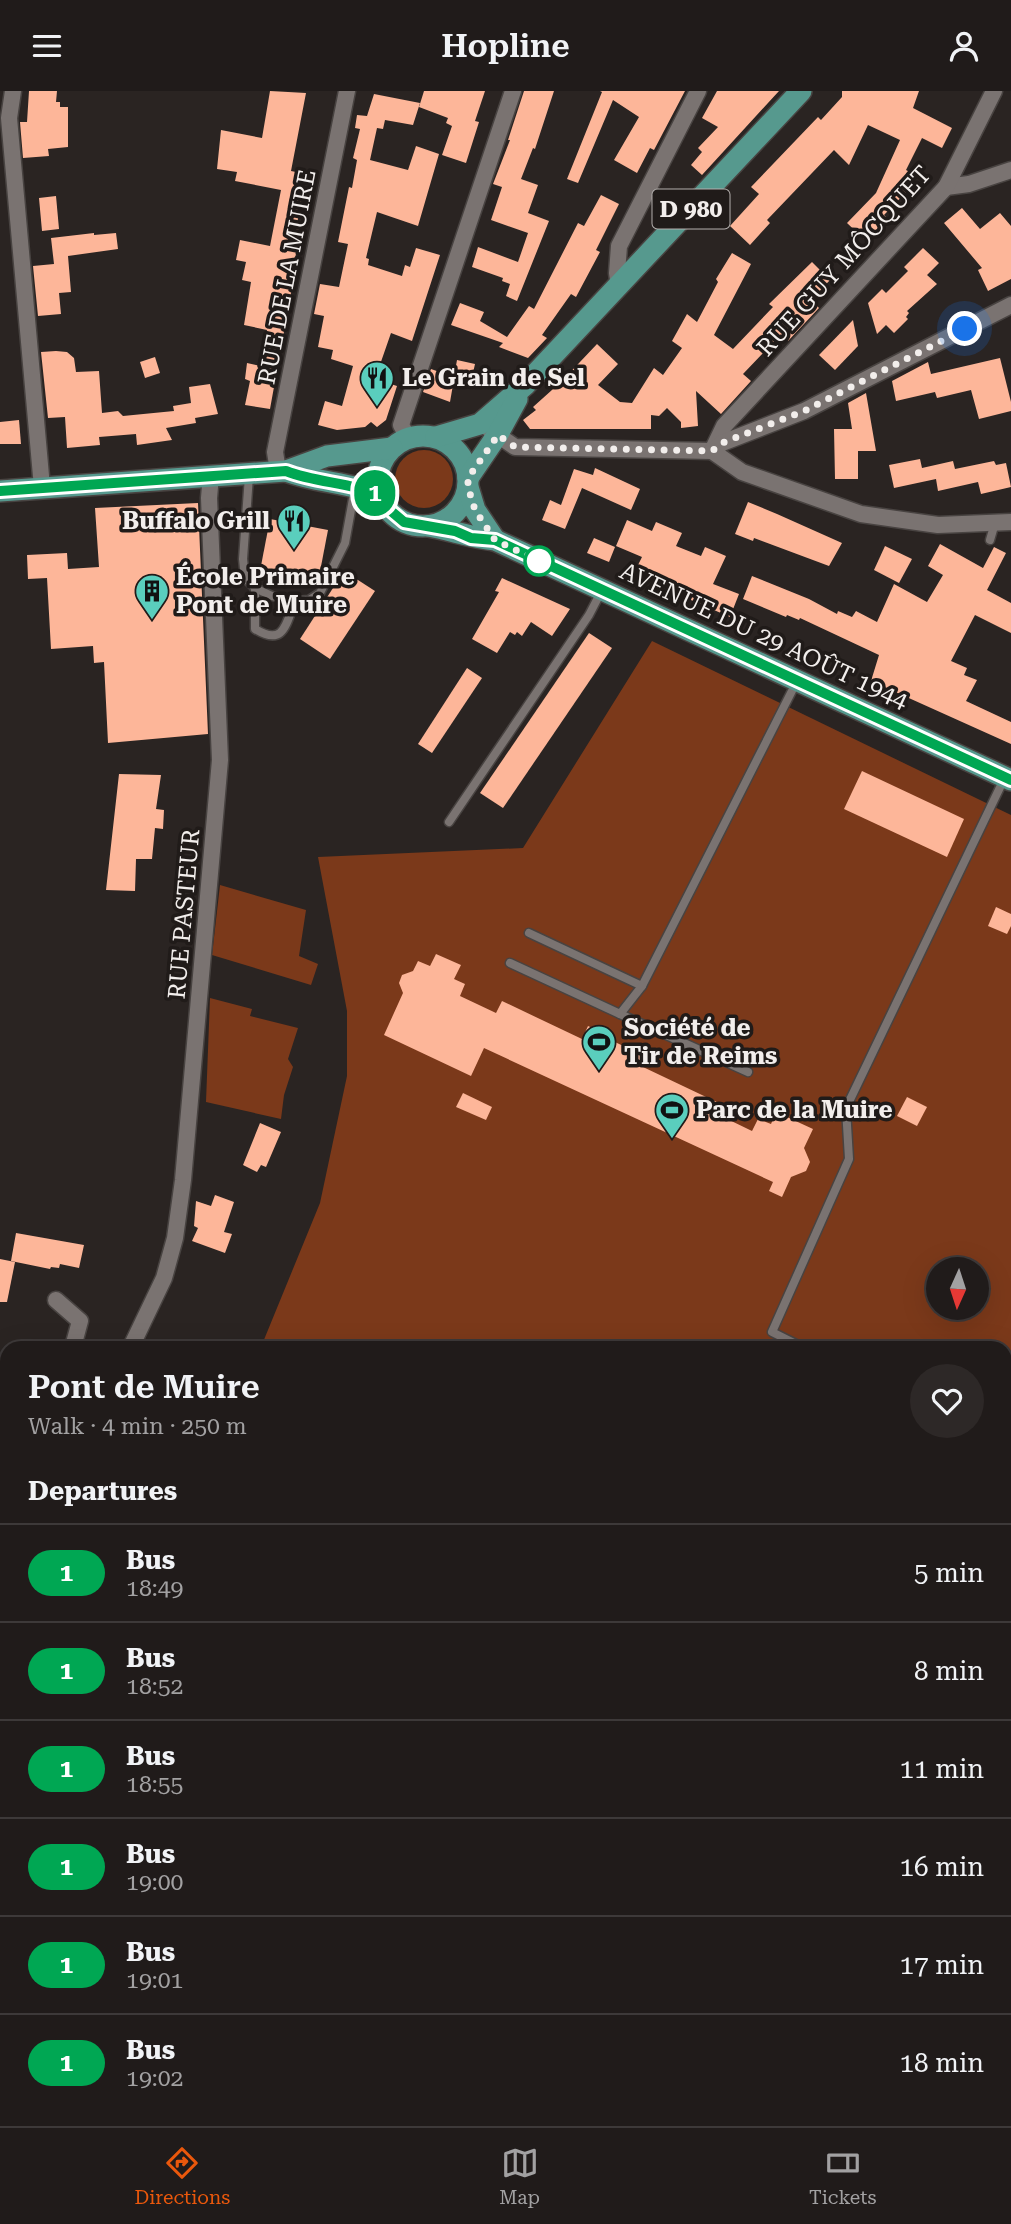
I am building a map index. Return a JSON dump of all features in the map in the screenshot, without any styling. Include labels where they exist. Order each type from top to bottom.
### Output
[{"type":"main road","name":"D 980","points":[[468,482],[489,429],[525,385],[802,91]]},
{"type":"main road","name":"D 980","points":[[436,437],[489,429]]},
{"type":"main road","points":[[0,491],[282,471],[327,456],[400,443],[422,436],[436,437],[452,446],[463,460],[475,510],[495,540]]},
{"type":"main road","points":[[400,443],[385,456],[378,475],[380,495],[385,506],[404,522],[455,531],[471,538],[495,540]]},
{"type":"main road","points":[[282,471],[380,495]]},
{"type":"main road","points":[[428,526],[439,523],[458,509],[468,482]]},
{"type":"main road","name":"AVENUE DU 29 AOÛT 1944","points":[[495,540],[1008,778]]},
{"type":"street","points":[[13,91],[9,118],[42,487]]},
{"type":"street","name":"RUE DE LA MUIRE","points":[[282,471],[275,451],[347,91]]},
{"type":"street","points":[[400,443],[401,425],[513,91]]},
{"type":"street","points":[[619,286],[619,246],[698,91]]},
{"type":"street","name":"RUE GUY MÔCQUET","points":[[712,451],[724,426],[946,187],[994,91]]},
{"type":"street","points":[[946,187],[969,184],[1011,170]]},
{"type":"street","points":[[712,451],[722,443],[804,411],[1011,305]]},
{"type":"street","points":[[489,429],[515,447],[712,451],[742,473],[861,514],[938,525],[1003,522]]},
{"type":"street","name":"RUE PASTEUR","points":[[134,1341],[164,1278],[175,1238],[183,1180],[220,760],[209,498],[211,475]]},
{"type":"street","points":[[56,1300],[80,1321],[75,1341]]},
{"type":"lane","points":[[249,473],[243,559],[246,577],[255,588],[272,596],[295,601],[309,600],[320,593],[345,544],[355,488]]},
{"type":"lane","points":[[990,540],[1003,522]]},
{"type":"lane","points":[[255,588],[255,629],[266,636],[276,636],[282,631],[295,601]]},
{"type":"lane","points":[[449,822],[589,615],[602,590]]},
{"type":"lane","points":[[621,1014],[642,986],[798,681]]},
{"type":"lane","points":[[790,1341],[772,1332],[849,1159],[846,1108],[1008,778]]},
{"type":"lane","points":[[529,933],[642,986]]},
{"type":"lane","points":[[510,963],[748,1072]]},
{"type":"shaded area","points":[[418,450],[430,450],[445,458],[453,473],[453,485],[445,500],[430,508],[418,508],[403,500],[395,485],[395,473],[403,458]]},
{"type":"shaded area","name":"Parc de la Muire","points":[[652,641],[1011,815],[1011,1341],[263,1341],[320,1203],[347,1076],[347,1011],[318,857],[523,848]]},
{"type":"shaded area","points":[[220,885],[306,910],[299,956],[318,964],[311,985],[212,955]]},
{"type":"shaded area","points":[[210,998],[252,1009],[250,1016],[298,1028],[288,1059],[293,1067],[284,1095],[281,1119],[206,1102]]},
{"type":"building","points":[[29,91],[57,91],[56,102],[60,102],[60,107],[68,107],[68,147],[48,149],[49,156],[23,158],[20,122],[27,122]]},
{"type":"building","points":[[270,91],[306,93],[291,171],[296,172],[293,184],[304,186],[297,224],[301,225],[270,409],[245,405],[250,381],[245,379],[247,363],[260,366],[267,330],[244,325],[251,282],[242,280],[246,262],[236,260],[240,240],[270,246],[281,190],[235,181],[237,172],[217,169],[221,130],[262,138]]},
{"type":"building","points":[[424,91],[485,91],[475,121],[479,122],[466,163],[442,155],[452,126],[446,123],[448,118],[419,107]]},
{"type":"building","points":[[524,91],[554,91],[535,149],[533,148],[521,179],[538,185],[528,213],[549,221],[517,301],[506,296],[510,284],[502,281],[503,278],[472,267],[478,247],[518,262],[528,233],[491,220],[502,187],[493,184],[510,140]]},
{"type":"building","points":[[600,91],[685,91],[654,150],[650,148],[637,173],[614,160],[639,117],[613,100],[578,183],[567,179],[602,92]]},
{"type":"building","points":[[717,91],[779,91],[702,175],[691,165],[702,152],[698,148],[718,127],[702,118]]},
{"type":"building","points":[[842,91],[919,91],[913,108],[952,128],[942,148],[922,138],[906,170],[915,175],[906,185],[909,189],[884,215],[887,218],[866,241],[847,223],[876,193],[900,140],[868,125],[849,165],[834,150],[767,220],[770,223],[750,245],[730,226],[759,194],[751,187],[818,117],[821,120],[842,97]]},
{"type":"building","points":[[374,94],[420,103],[413,125],[385,120],[383,129],[377,128],[370,160],[408,170],[416,146],[439,154],[418,226],[377,212],[366,258],[369,259],[368,265],[402,276],[405,265],[410,267],[416,248],[440,255],[412,341],[391,333],[375,379],[397,386],[386,420],[377,427],[371,422],[365,427],[337,430],[318,425],[325,401],[342,406],[353,366],[331,359],[333,350],[318,347],[324,316],[314,314],[320,284],[339,287],[348,244],[338,242],[357,160],[353,158],[360,129],[355,128],[357,115],[367,116]]},
{"type":"building","points":[[601,195],[619,204],[596,250],[600,252],[576,297],[571,294],[542,335],[547,338],[528,358],[499,347],[503,343],[451,325],[460,303],[484,312],[480,321],[507,337],[529,306],[534,309],[578,223],[584,226]]},
{"type":"building","points":[[56,196],[59,229],[42,231],[39,198]]},
{"type":"building","points":[[962,208],[980,229],[1000,213],[1011,226],[1011,279],[988,291],[978,270],[982,268],[944,223]]},
{"type":"building","points":[[116,233],[118,249],[68,256],[71,292],[59,293],[61,314],[38,316],[33,266],[54,264],[51,238]]},
{"type":"building","points":[[923,248],[939,263],[927,275],[937,284],[907,311],[908,319],[894,333],[886,325],[877,334],[868,303],[882,289],[886,293],[908,271],[904,267]]},
{"type":"building","points":[[732,253],[751,264],[714,335],[733,349],[773,307],[769,304],[812,262],[830,280],[811,300],[819,308],[788,341],[781,334],[743,374],[751,381],[721,414],[696,391],[698,426],[681,428],[681,422],[667,408],[659,416],[651,415],[651,429],[530,429],[523,420],[536,410],[533,407],[597,344],[618,364],[598,385],[620,402],[632,403],[654,368],[663,375],[682,348],[672,341],[687,314],[697,322],[718,282],[716,279]]},
{"type":"building","points":[[853,320],[858,346],[835,370],[819,355]]},
{"type":"building","points":[[41,352],[67,352],[74,358],[76,372],[99,371],[102,413],[118,411],[123,416],[174,411],[173,406],[191,403],[189,387],[210,384],[218,414],[195,418],[196,423],[166,428],[172,440],[137,445],[136,434],[99,437],[100,445],[67,448],[65,417],[48,418]]},
{"type":"building","points":[[155,357],[160,373],[145,378],[140,362]]},
{"type":"building","points":[[1000,358],[1011,411],[979,419],[971,390],[937,398],[935,392],[896,401],[892,381],[928,362],[931,374]]},
{"type":"building","points":[[457,360],[475,364],[471,382],[454,379],[450,402],[423,392],[431,369],[454,377]]},
{"type":"building","points":[[866,393],[876,451],[858,451],[858,479],[835,479],[834,429],[852,429],[848,403]]},
{"type":"building","points":[[19,420],[21,444],[0,444],[0,422]]},
{"type":"building","points":[[920,459],[922,468],[953,461],[955,469],[994,461],[996,465],[1006,463],[1011,487],[981,494],[978,482],[938,491],[936,479],[894,488],[889,465]]},
{"type":"building","points":[[595,468],[640,489],[631,510],[582,488],[565,529],[542,520],[550,500],[561,505],[574,469],[593,475]]},
{"type":"building","points":[[748,502],[842,543],[829,566],[754,538],[753,541],[735,534]]},
{"type":"building","name":"École Primaire Pont de Muire","points":[[198,503],[208,734],[108,743],[104,662],[94,663],[93,646],[51,649],[47,578],[28,579],[27,555],[67,553],[68,569],[99,567],[95,508]]},
{"type":"building","name":"Buffalo Grill","points":[[270,519],[328,530],[318,582],[260,571]]},
{"type":"building","points":[[627,520],[652,531],[656,522],[682,533],[676,546],[701,556],[705,547],[726,556],[713,584],[739,594],[730,617],[684,597],[687,591],[637,567],[642,557],[616,546]]},
{"type":"building","points":[[594,538],[615,547],[609,562],[587,553]]},
{"type":"building","points":[[940,544],[983,568],[994,547],[1006,553],[987,590],[1011,603],[1011,633],[975,615],[951,661],[967,668],[964,675],[977,680],[966,701],[1011,722],[1011,744],[871,681],[879,655],[800,618],[786,617],[743,599],[752,576],[809,599],[837,614],[838,611],[852,617],[856,611],[877,622],[894,584],[927,602],[943,575],[928,566]]},
{"type":"building","points":[[885,546],[912,559],[899,583],[874,570]]},
{"type":"building","points":[[344,571],[375,591],[330,659],[300,639]]},
{"type":"building","points":[[502,578],[570,609],[552,636],[531,622],[522,636],[517,632],[515,635],[510,632],[497,653],[472,639],[499,592],[495,591]]},
{"type":"building","points":[[589,633],[612,648],[503,808],[480,793]]},
{"type":"building","points":[[467,668],[482,678],[432,753],[418,744]]},
{"type":"building","points":[[862,771],[964,819],[947,857],[844,809]]},
{"type":"building","points":[[119,774],[161,775],[156,809],[164,810],[163,829],[155,828],[152,859],[136,859],[135,891],[106,890]]},
{"type":"building","points":[[996,907],[1011,914],[1011,926],[1007,934],[988,926]]},
{"type":"building","name":"Société de Tir de Reims","points":[[436,954],[461,965],[454,979],[465,984],[460,996],[496,1013],[502,1001],[582,1039],[588,1026],[601,1032],[600,1035],[634,1051],[636,1048],[649,1054],[643,1067],[723,1105],[719,1115],[752,1131],[758,1119],[771,1124],[776,1112],[813,1129],[804,1148],[810,1162],[806,1171],[791,1177],[782,1197],[769,1191],[773,1182],[484,1048],[471,1076],[384,1035],[403,993],[399,983],[402,975],[413,971],[418,961],[430,966]]},
{"type":"building","points":[[463,1093],[492,1107],[486,1120],[456,1107]]},
{"type":"building","points":[[907,1097],[927,1107],[917,1126],[897,1116]]},
{"type":"building","points":[[260,1123],[281,1132],[266,1167],[261,1165],[257,1172],[243,1165]]},
{"type":"building","points":[[215,1195],[234,1202],[224,1232],[232,1234],[225,1253],[192,1241],[198,1228],[194,1226],[196,1201],[211,1206]]},
{"type":"building","points":[[16,1233],[84,1245],[79,1268],[60,1264],[59,1268],[50,1269],[11,1261]]},
{"type":"building","points":[[0,1259],[15,1262],[7,1302],[0,1302]]},
{"type":"bus line","name":"1","points":[[0,491],[286,471],[307,479],[369,490],[380,495],[385,506],[404,522],[455,531],[471,538],[495,540],[1011,780]]},
{"type":"place","name":"Le Grain de Sel","points":[[377,408]]},
{"type":"place","name":"Buffalo Grill","points":[[294,551]]},
{"type":"place","name":"École Primaire Pont de Muire","points":[[152,621]]},
{"type":"place","name":"Société de Tir de Reims","points":[[599,1072]]},
{"type":"place","name":"Parc de la Muire","points":[[672,1140]]},
{"type":"route","points":[[539,561],[495,540],[475,510],[468,478],[498,435],[515,447],[712,451],[722,443],[804,411],[965,329]]}]
